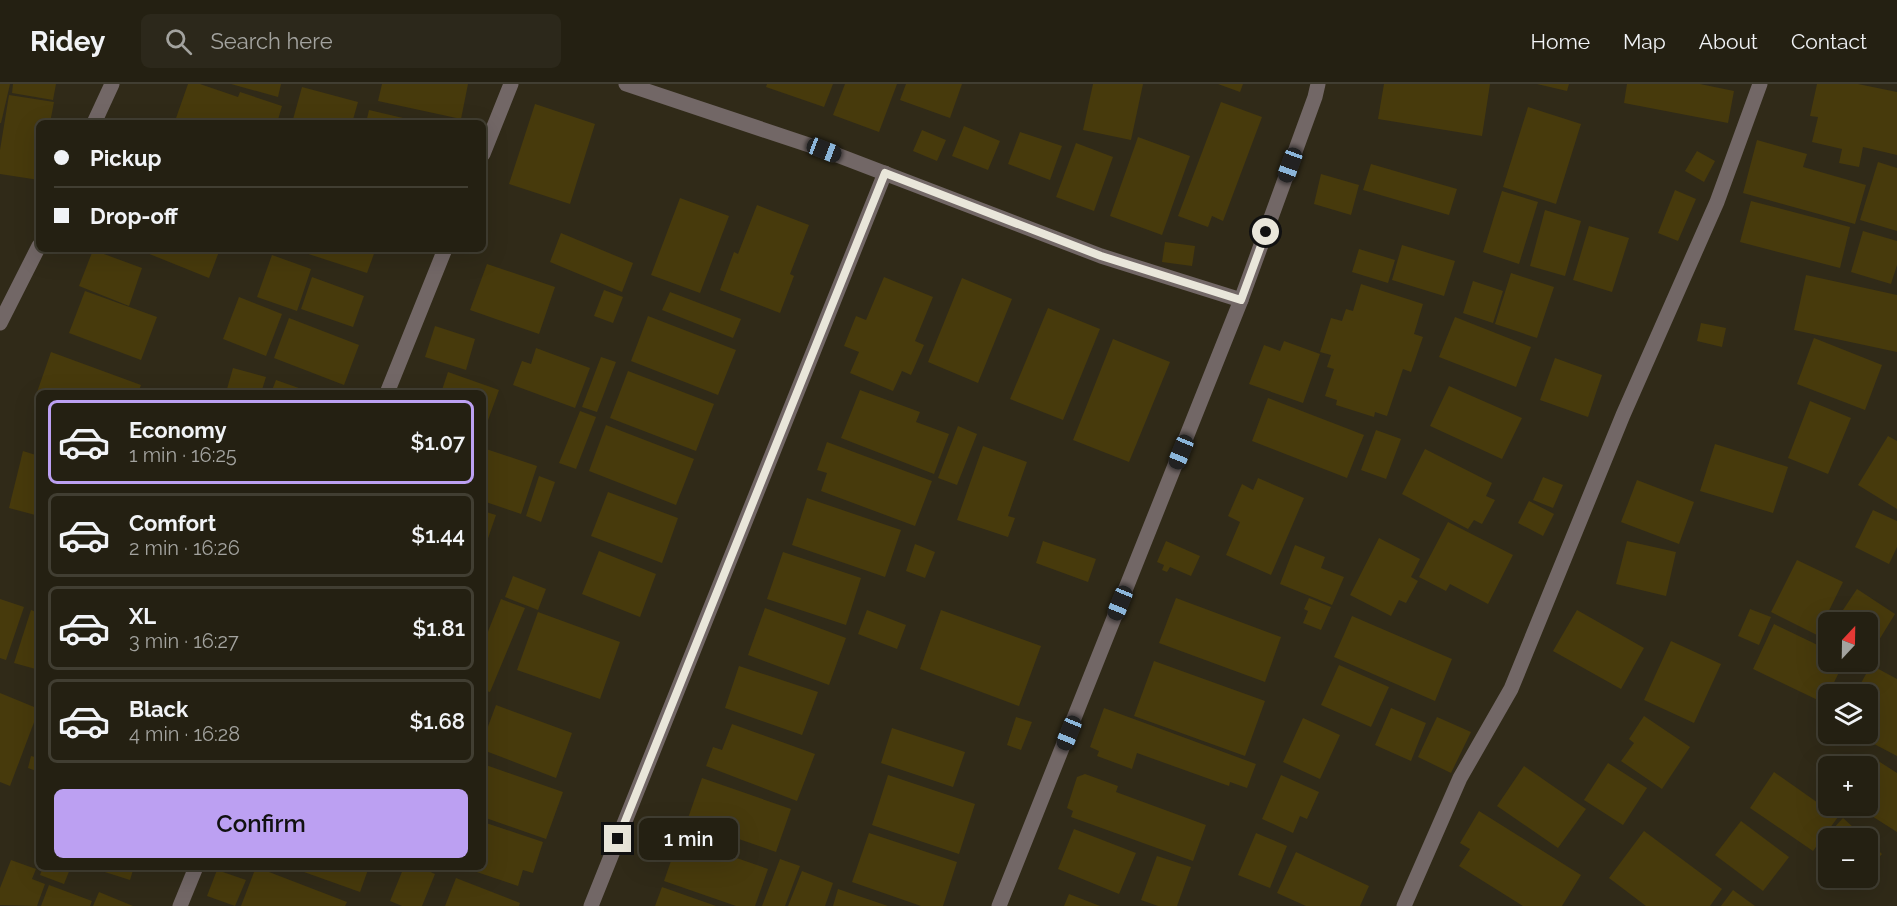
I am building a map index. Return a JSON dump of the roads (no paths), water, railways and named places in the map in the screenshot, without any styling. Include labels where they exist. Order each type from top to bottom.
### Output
[{"type":"street","points":[[95,120],[112,84]]},
{"type":"street","points":[[486,146],[511,84]]},
{"type":"street","points":[[626,84],[824,150],[1101,256],[1241,300]]},
{"type":"street","points":[[999,906],[1241,300],[1318,84]]},
{"type":"street","points":[[1404,906],[1460,778],[1511,689],[1623,415],[1717,201],[1760,84]]},
{"type":"street","points":[[591,906],[885,173]]},
{"type":"street","points":[[0,323],[36,252]]},
{"type":"street","points":[[388,390],[444,252]]},
{"type":"street","points":[[180,906],[195,870]]}]
